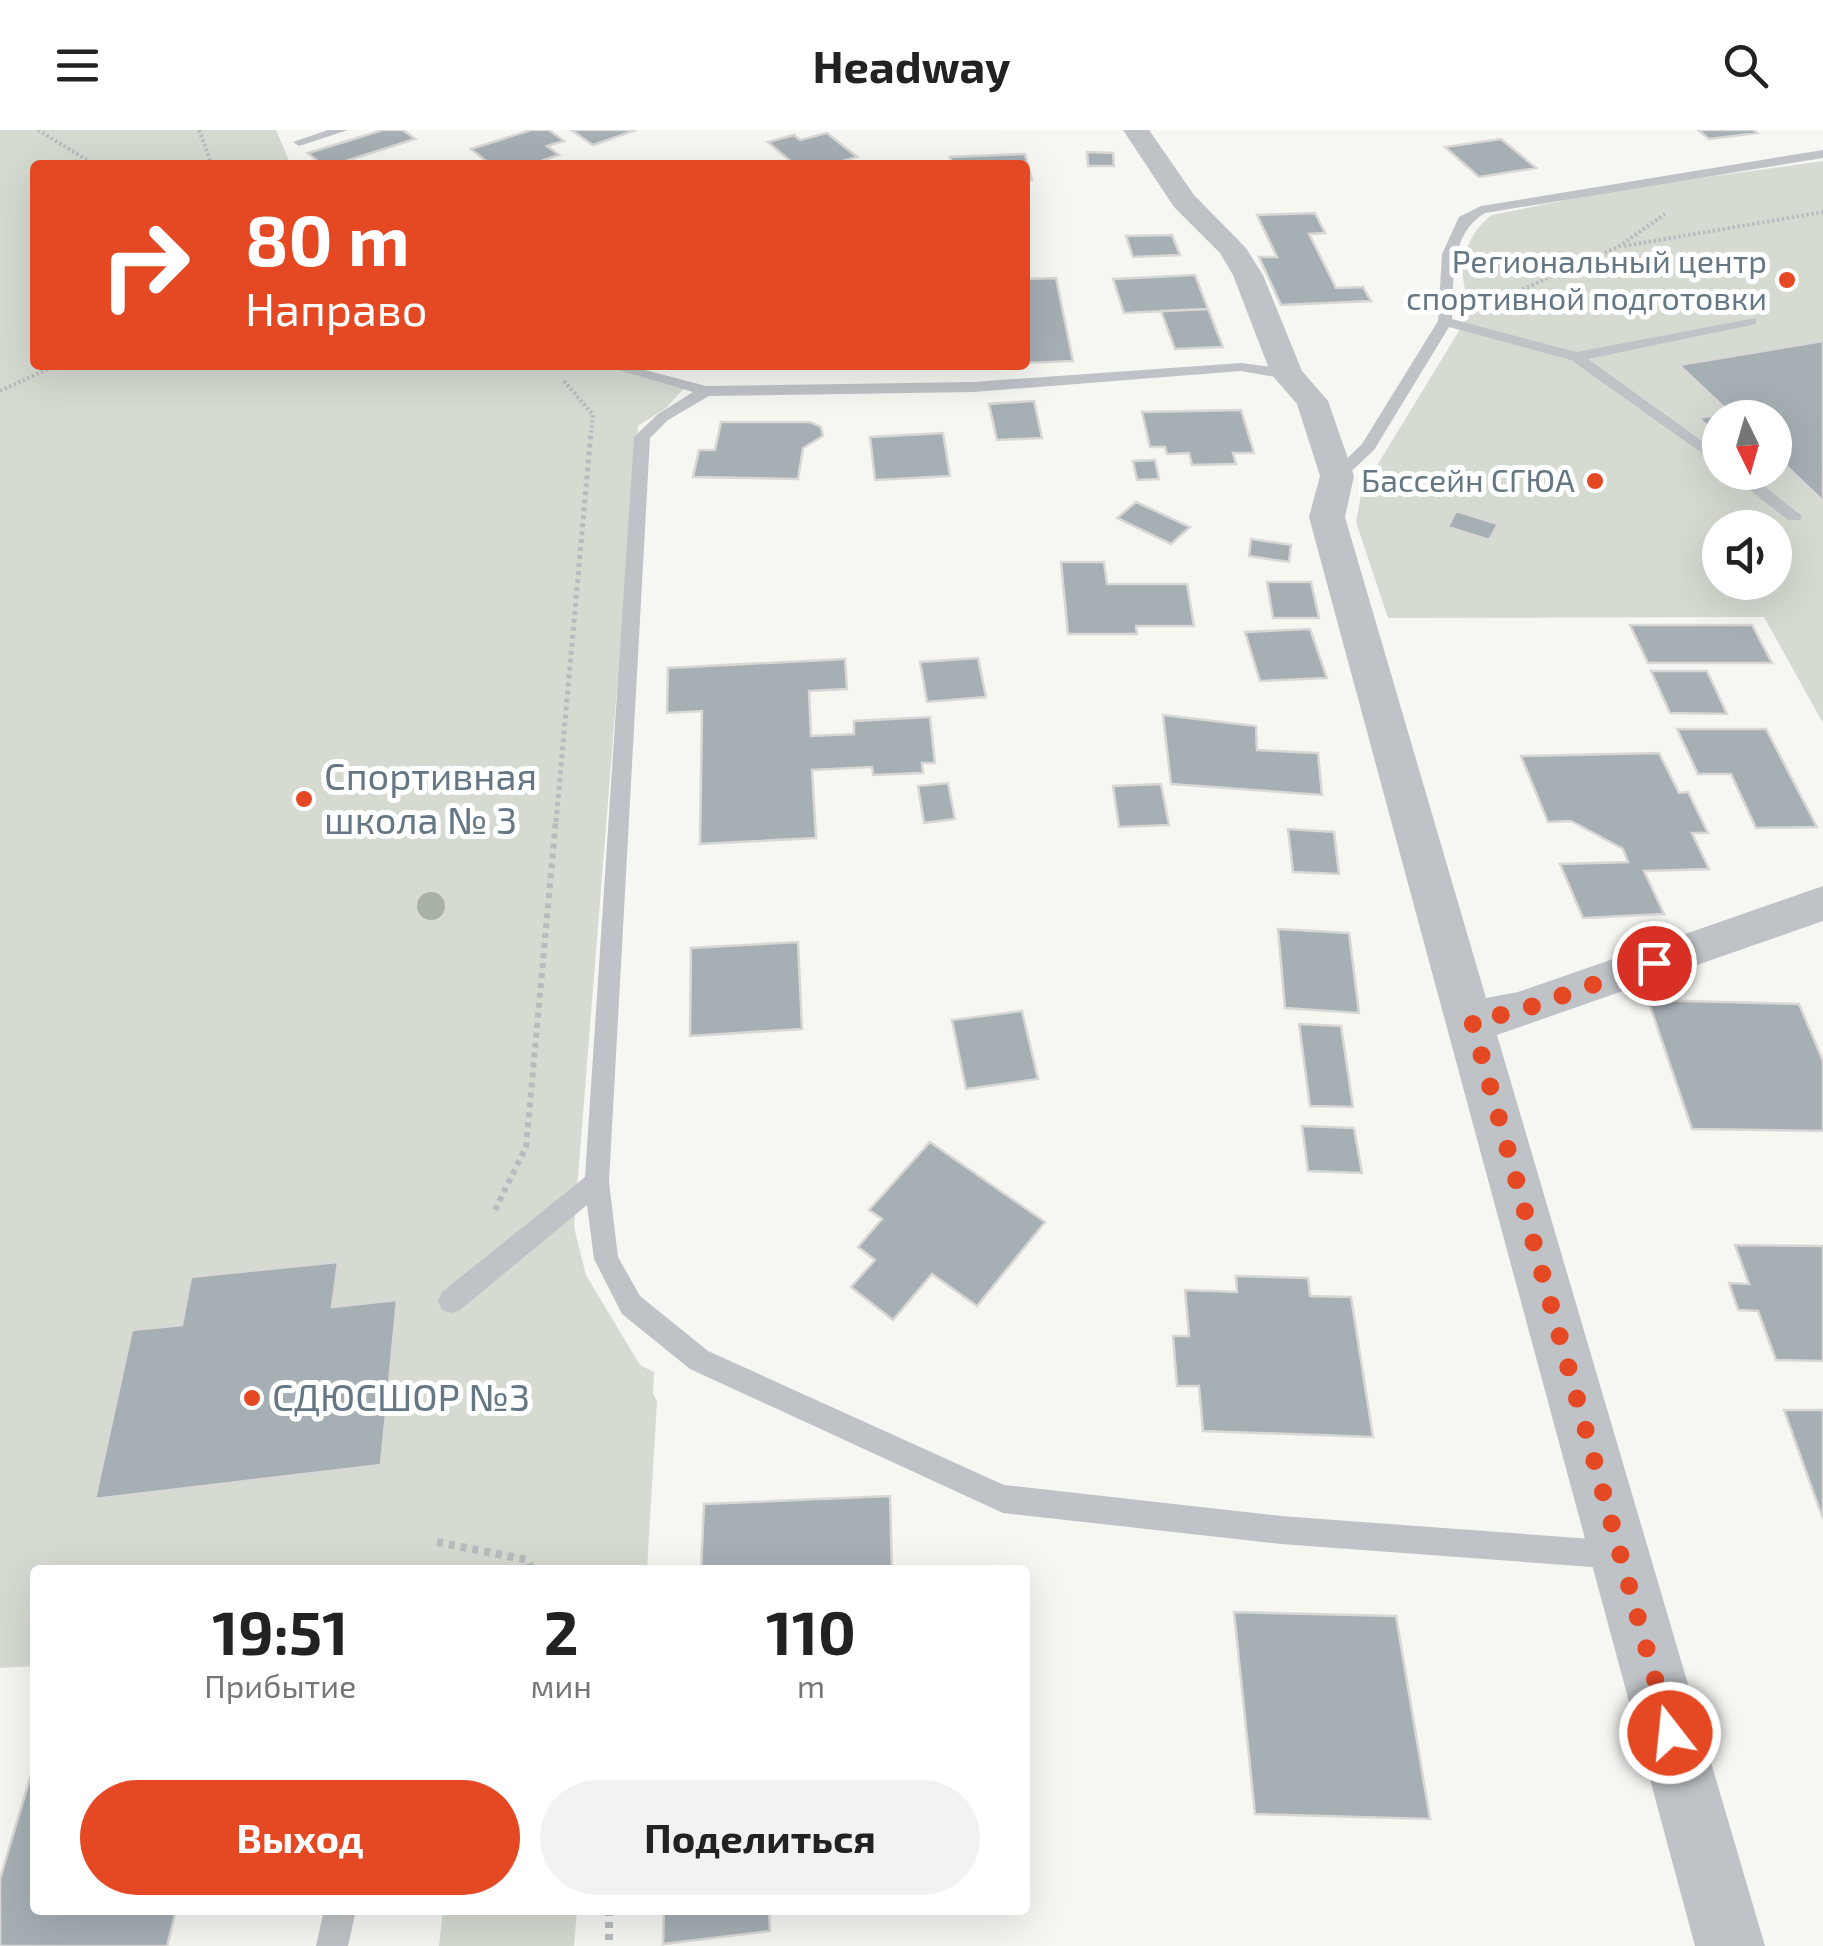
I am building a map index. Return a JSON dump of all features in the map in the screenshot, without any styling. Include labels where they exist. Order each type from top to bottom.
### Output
[{"type":"street","points":[[1136,130],[1184,201],[1232,248],[1248,275],[1287,374],[1312,401],[1337,476],[1327,517],[1730,1946]]},
{"type":"street","points":[[1472,1021],[1519,1011],[1823,903]]},
{"type":"lane","points":[[296,142],[342,130]]},
{"type":"lane","points":[[1337,476],[1368,447],[1445,321],[1449,254],[1464,220],[1481,210],[1823,154]]},
{"type":"lane","points":[[1445,321],[1576,357],[1702,449]]},
{"type":"lane","points":[[1576,357],[1751,321]]},
{"type":"lane","points":[[627,370],[706,391],[973,386],[1241,367],[1287,374]]},
{"type":"lane","points":[[706,391],[663,417],[642,437],[597,1182],[606,1260],[631,1305],[699,1360],[1003,1499],[1281,1530],[1621,1556]]},
{"type":"lane","points":[[1759,490],[1794,516]]},
{"type":"lane","points":[[451,1301],[597,1182]]},
{"type":"lane","points":[[332,1946],[339,1915]]},
{"type":"path","points":[[38,130],[87,160]]},
{"type":"path","points":[[198,130],[210,160]]},
{"type":"path","points":[[1484,332],[1512,294],[1618,247],[1711,182],[1713,172]]},
{"type":"path","points":[[1815,213],[1823,202]]},
{"type":"path","points":[[1618,247],[1823,212]]},
{"type":"path","points":[[0,391],[46,370]]},
{"type":"path","points":[[492,1216],[526,1147],[593,414],[564,381]]},
{"type":"path","points":[[437,1542],[528,1560],[530,1565]]},
{"type":"path","points":[[609,1915],[609,1946]]},
{"type":"shaded area","name":"Спортивная школа № 3","points":[[0,130],[276,130],[289,160],[30,160],[30,370],[626,370],[651,372],[688,384],[666,408],[638,426],[574,1227],[586,1275],[640,1365],[654,1372],[653,1394],[657,1401],[647,1565],[30,1565],[30,1666],[0,1668]]},
{"type":"shaded area","name":"Бассейн СГЮА","points":[[1823,161],[1823,723],[1764,617],[1388,618],[1356,522],[1362,490],[1473,308],[1464,284],[1465,258],[1474,234],[1492,215],[1622,189]]},
{"type":"shaded area","points":[[442,1915],[577,1915],[574,1946],[439,1946]]},
{"type":"building","points":[[383,130],[403,130],[415,139],[349,160],[316,160],[308,153]]},
{"type":"building","points":[[531,130],[549,130],[564,141],[547,146],[559,155],[544,160],[485,160],[471,149]]},
{"type":"building","points":[[571,130],[636,130],[593,145]]},
{"type":"building","points":[[1698,130],[1753,130],[1757,133],[1709,139]]},
{"type":"building","points":[[827,133],[857,157],[789,160],[768,142],[794,135],[800,140]]},
{"type":"building","points":[[1501,139],[1536,168],[1479,177],[1445,147]]},
{"type":"building","points":[[1087,152],[1113,153],[1114,166],[1088,166]]},
{"type":"building","points":[[1025,154],[1027,160],[951,160],[950,157]]},
{"type":"building","points":[[1315,213],[1325,233],[1309,234],[1336,288],[1363,287],[1371,301],[1281,305],[1259,257],[1277,257],[1257,215]]},
{"type":"building","points":[[1172,235],[1180,255],[1133,257],[1126,236]]},
{"type":"building","points":[[1195,275],[1208,309],[1124,313],[1113,279]]},
{"type":"building","points":[[1056,278],[1073,361],[1030,363],[1030,279]]},
{"type":"building","points":[[1208,309],[1223,347],[1175,349],[1161,311]]},
{"type":"building","points":[[1823,341],[1823,501],[1792,471],[1792,400],[1716,400],[1679,365]]},
{"type":"building","points":[[1034,401],[1042,438],[997,440],[989,404]]},
{"type":"building","points":[[1241,410],[1254,453],[1233,453],[1236,464],[1192,465],[1189,453],[1167,454],[1165,447],[1150,447],[1142,412]]},
{"type":"building","points":[[721,422],[810,422],[821,427],[823,436],[803,448],[798,479],[693,477],[699,450],[715,450]]},
{"type":"building","points":[[943,433],[950,476],[875,480],[870,437]]},
{"type":"building","points":[[1155,460],[1159,479],[1137,480],[1133,461]]},
{"type":"building","points":[[1136,502],[1190,527],[1171,544],[1117,518]]},
{"type":"building","points":[[1456,511],[1498,524],[1489,540],[1448,527]]},
{"type":"building","points":[[1251,539],[1291,545],[1289,562],[1249,556]]},
{"type":"building","points":[[1061,562],[1104,562],[1107,584],[1187,584],[1194,626],[1136,626],[1137,634],[1068,634]]},
{"type":"building","points":[[1267,582],[1311,582],[1319,618],[1273,618]]},
{"type":"building","points":[[1630,625],[1752,625],[1772,663],[1648,663]]},
{"type":"building","points":[[1310,629],[1327,678],[1260,681],[1245,632]]},
{"type":"building","points":[[978,658],[986,697],[927,702],[920,662]]},
{"type":"building","points":[[845,659],[847,689],[809,691],[811,736],[854,734],[854,721],[930,717],[935,763],[922,763],[923,773],[873,775],[872,767],[812,770],[816,838],[700,844],[702,711],[667,713],[668,668]]},
{"type":"building","points":[[1651,671],[1707,671],[1727,714],[1670,713]]},
{"type":"building","points":[[1163,715],[1256,726],[1257,750],[1318,753],[1322,795],[1171,784]]},
{"type":"building","points":[[1677,729],[1766,729],[1817,827],[1756,828],[1731,774],[1698,774]]},
{"type":"building","points":[[1659,753],[1679,793],[1688,792],[1708,833],[1692,833],[1709,869],[1644,871],[1664,914],[1583,918],[1560,864],[1628,862],[1623,849],[1571,821],[1548,822],[1521,756]]},
{"type":"building","points":[[948,783],[955,819],[924,823],[918,786]]},
{"type":"building","points":[[1161,784],[1169,825],[1119,827],[1113,786]]},
{"type":"building","points":[[1288,829],[1334,832],[1339,874],[1293,872]]},
{"type":"building","points":[[1278,929],[1349,933],[1359,1013],[1285,1008]]},
{"type":"building","points":[[798,942],[802,1029],[690,1036],[691,948]]},
{"type":"building","points":[[1648,1000],[1799,1004],[1823,1061],[1823,1131],[1692,1129]]},
{"type":"building","points":[[1022,1011],[1038,1079],[966,1089],[952,1020]]},
{"type":"building","points":[[1299,1024],[1341,1026],[1353,1107],[1310,1106]]},
{"type":"building","points":[[1302,1126],[1354,1128],[1362,1173],[1308,1171]]},
{"type":"building","points":[[930,1142],[1045,1222],[977,1306],[932,1274],[893,1320],[851,1287],[875,1260],[858,1247],[882,1219],[869,1210]]},
{"type":"building","points":[[1735,1245],[1823,1246],[1823,1361],[1776,1360],[1758,1311],[1738,1310],[1729,1283],[1749,1284]]},
{"type":"building","name":"СДЮСШОР №3","points":[[338,1262],[332,1307],[397,1300],[381,1465],[95,1499],[132,1330],[182,1325],[191,1277]]},
{"type":"building","points":[[1236,1276],[1308,1278],[1310,1296],[1351,1297],[1373,1437],[1203,1431],[1199,1386],[1177,1386],[1173,1336],[1189,1336],[1185,1290],[1237,1292]]},
{"type":"building","points":[[1784,1410],[1823,1410],[1823,1519]]},
{"type":"building","points":[[890,1496],[892,1565],[701,1565],[704,1504]]},
{"type":"building","points":[[1234,1612],[1396,1616],[1430,1819],[1255,1814]]},
{"type":"building","points":[[30,1778],[30,1915],[175,1915],[167,1946],[0,1946],[0,1879]]},
{"type":"building","points":[[664,1915],[769,1915],[770,1931],[663,1944]]},
{"type":"place","name":"Региональный центр спортивной подготовки","points":[[1787,280]]},
{"type":"place","name":"Бассейн СГЮА","points":[[1595,481]]},
{"type":"place","name":"Спортивная школа № 3","points":[[304,799]]},
{"type":"place","name":"СДЮСШОР №3","points":[[252,1398]]},
{"type":"route","points":[[1654,963],[1519,1011],[1472,1021],[1670,1733]]}]
